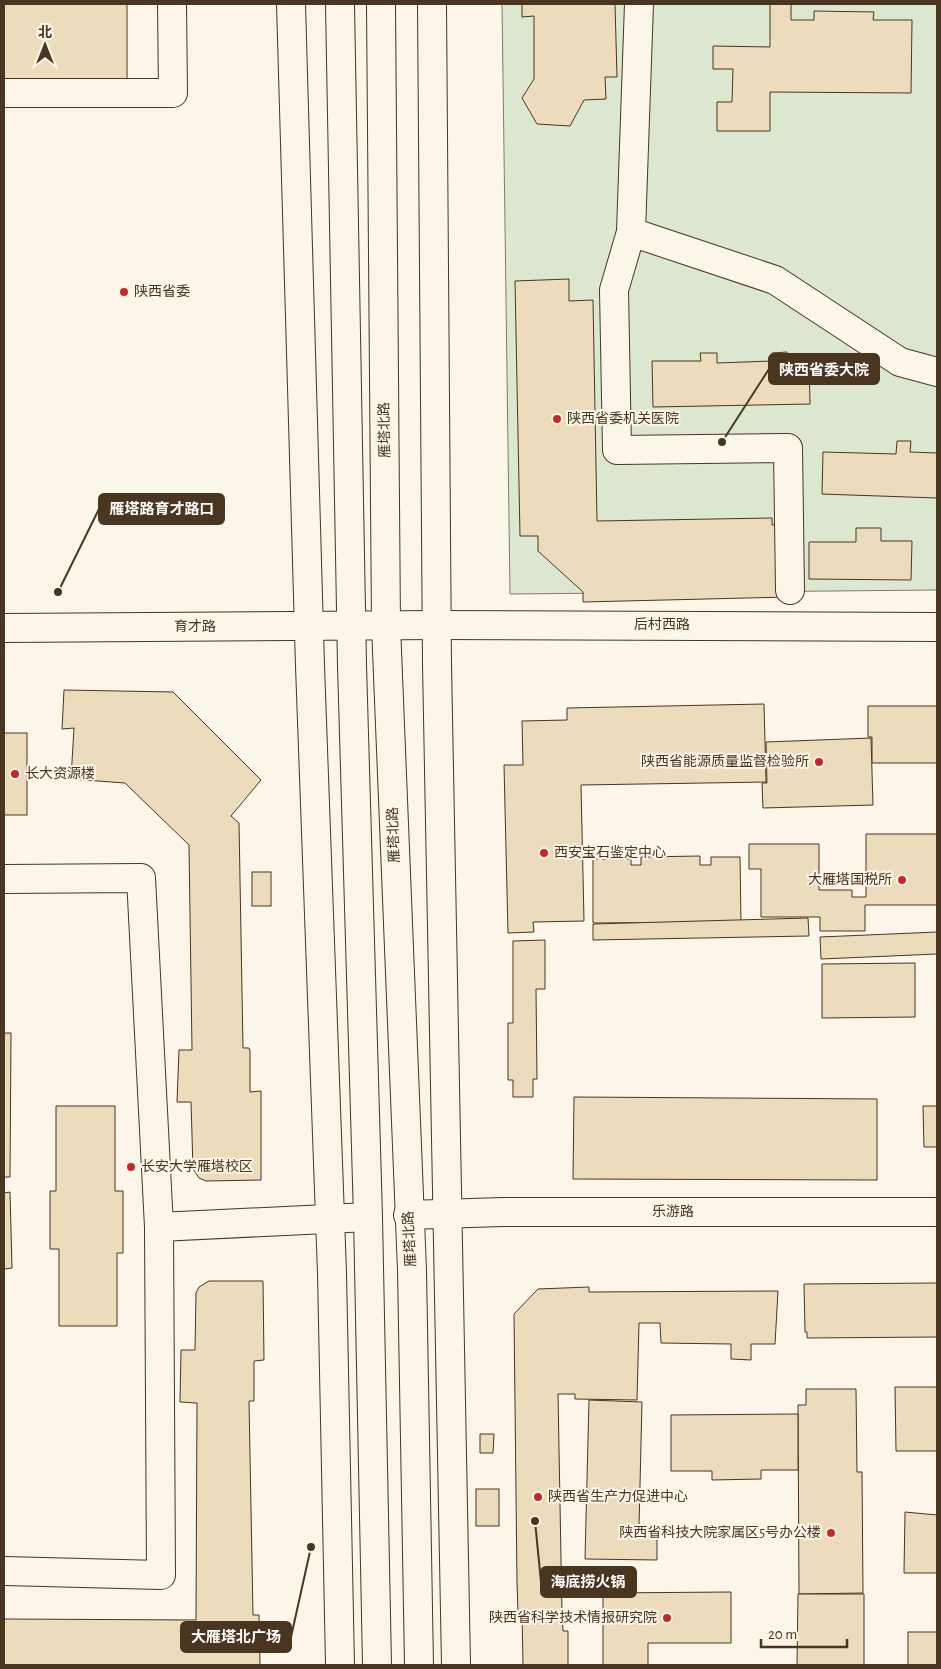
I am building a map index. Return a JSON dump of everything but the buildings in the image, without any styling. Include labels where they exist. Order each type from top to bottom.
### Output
[{"type":"street","points":[[4,94],[173,93],[172,4]]},
{"type":"street","points":[[291,4],[308,627],[332,1273],[340,1665]]},
{"type":"street","points":[[340,4],[351,626],[368,1217],[377,1665]]},
{"type":"street","name":"雁塔北路","points":[[381,4],[386,626],[412,1280],[419,1665]]},
{"type":"street","points":[[432,4],[437,625],[456,1665]]},
{"type":"street","points":[[639,4],[631,232],[614,290],[617,450],[788,448],[790,590]]},
{"type":"street","points":[[631,232],[774,280],[900,362],[937,372]]},
{"type":"street","name":"育才路","points":[[4,628],[386,626]]},
{"type":"street","name":"后村西路","points":[[386,626],[937,626]]},
{"type":"street","points":[[4,879],[141,878],[159,1227],[162,1575],[4,1571]]},
{"type":"street","name":"乐游路","points":[[408,1215],[447,1213],[937,1212]]},
{"type":"street","points":[[159,1227],[368,1217]]},
{"type":"green space","points":[[502,4],[937,4],[937,590],[510,594]]},
{"type":"place","name":"陕西省委","points":[[124,292]]},
{"type":"place","name":"陕西省委机关医院","points":[[557,419]]},
{"type":"place","name":"陕西省委大院","points":[[722,442]]},
{"type":"place","name":"雁塔路育才路口","points":[[58,592]]},
{"type":"place","name":"陕西省能源质量监督检验所","points":[[819,762]]},
{"type":"place","name":"长大资源楼","points":[[15,774]]},
{"type":"place","name":"西安宝石鉴定中心","points":[[544,853]]},
{"type":"place","name":"大雁塔国税所","points":[[902,880]]},
{"type":"place","name":"长安大学雁塔校区","points":[[131,1167]]},
{"type":"place","name":"陕西省生产力促进中心","points":[[538,1497]]},
{"type":"place","name":"海底捞火锅","points":[[535,1521]]},
{"type":"place","name":"陕西省科技大院家属区5号办公楼","points":[[831,1533]]},
{"type":"place","name":"大雁塔北广场","points":[[311,1547]]},
{"type":"place","name":"陕西省科学技术情报研究院","points":[[667,1618]]}]
